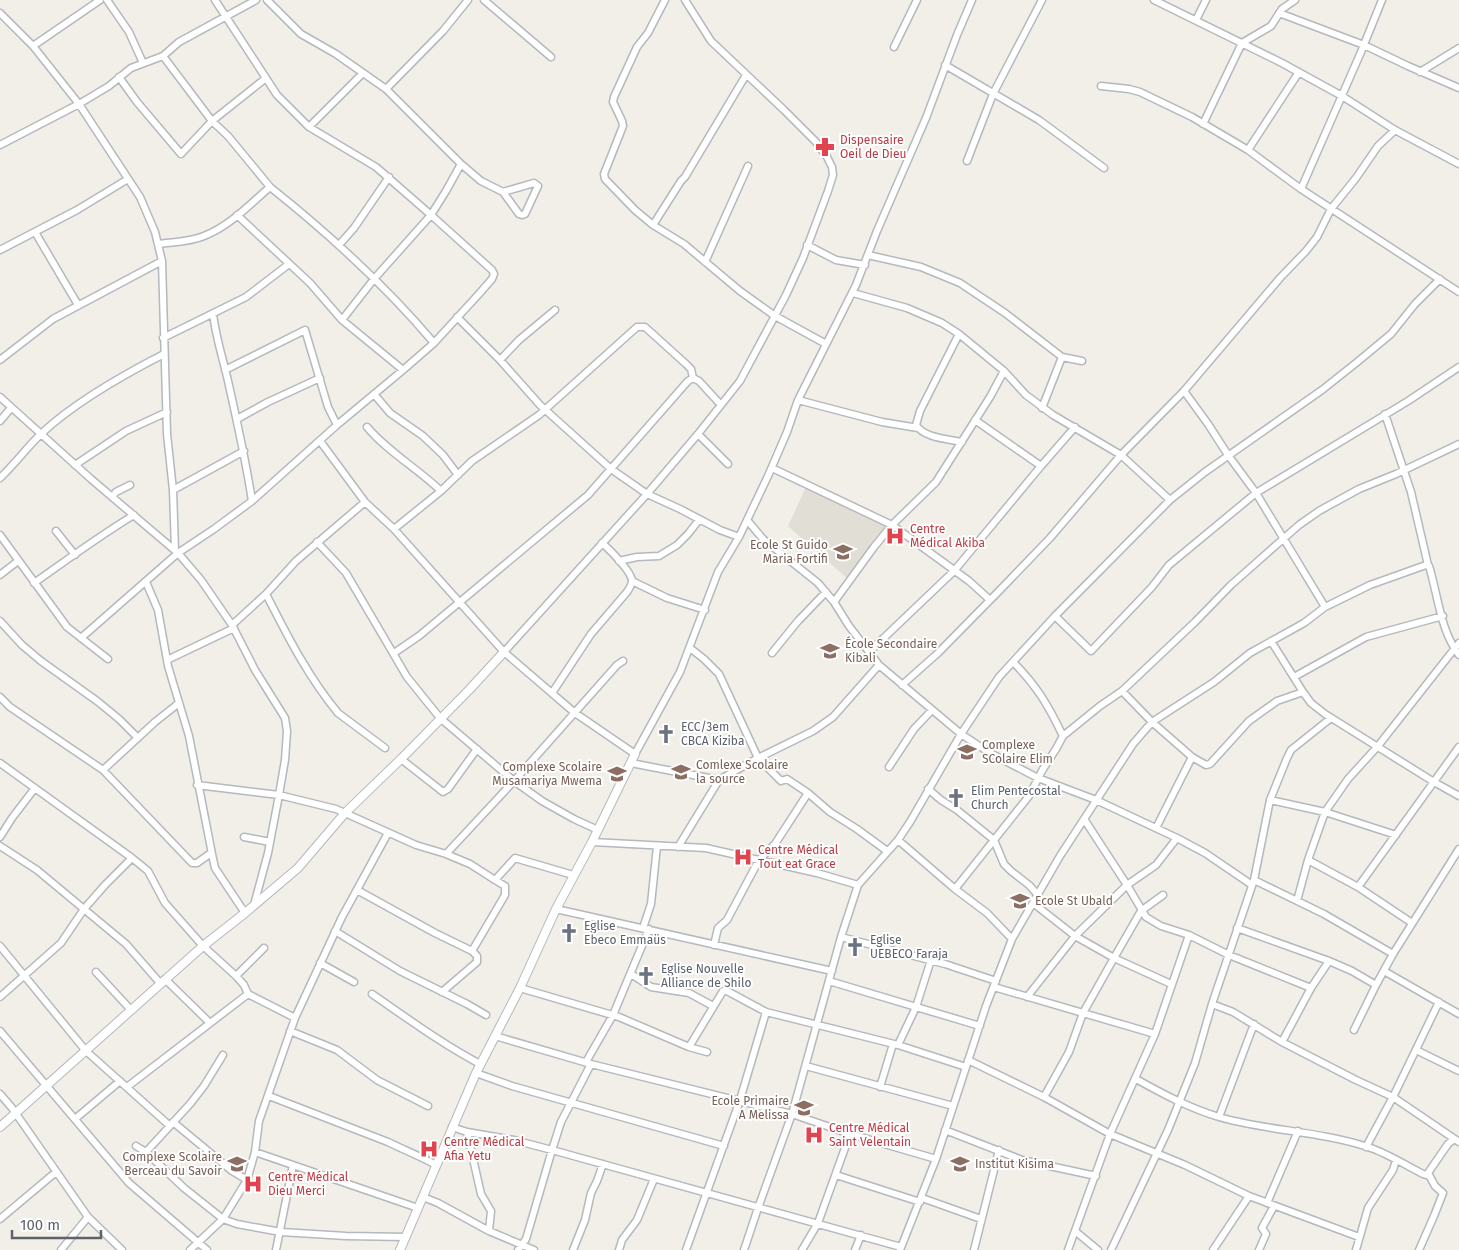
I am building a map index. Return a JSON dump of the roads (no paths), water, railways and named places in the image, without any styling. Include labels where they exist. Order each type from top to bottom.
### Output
[{"type":"street","points":[[33,46],[100,0]]},
{"type":"street","points":[[107,0],[129,32],[143,63]]},
{"type":"street","points":[[80,638],[146,582],[176,552],[214,530],[252,501],[337,425],[434,343],[492,279],[494,274],[492,270],[389,177],[376,167],[309,127],[277,95],[216,0]]},
{"type":"street","points":[[0,145],[79,104],[109,86],[131,68],[163,56],[179,42],[256,0]]},
{"type":"street","points":[[267,0],[301,34],[336,54],[386,89],[461,164],[481,181],[503,192],[519,214],[525,214],[538,186],[534,183],[503,192]]},
{"type":"street","points":[[386,89],[443,31],[468,0]]},
{"type":"street","points":[[484,0],[550,57]]},
{"type":"street","points":[[664,0],[648,32],[636,47],[614,97],[613,102],[623,126],[604,174],[605,179],[635,210],[653,225],[684,244],[740,291],[775,316],[826,344]]},
{"type":"street","points":[[0,1128],[203,946],[298,868],[345,813],[401,760],[504,652],[647,494],[740,381],[786,295],[808,245],[833,175],[832,167],[816,142],[711,41],[684,0]]},
{"type":"street","points":[[894,47],[917,0]]},
{"type":"street","points":[[400,1250],[480,1064],[520,988],[556,909],[592,842],[635,754],[673,686],[705,610],[718,572],[739,537],[772,468],[798,400],[853,293],[972,0]]},
{"type":"street","points":[[967,161],[993,94],[1042,0]]},
{"type":"street","points":[[1154,0],[1299,72],[1342,96],[1395,130],[1458,162]]},
{"type":"street","points":[[1196,20],[1206,0]]},
{"type":"street","points":[[1204,124],[1242,43],[1272,26],[1282,9],[1294,0]]},
{"type":"street","points":[[1301,189],[1382,0]]},
{"type":"street","points":[[1279,13],[1364,45],[1420,72],[1459,88]]},
{"type":"street","points":[[0,14],[33,46],[79,104],[140,197],[158,244],[162,261],[167,434],[174,490],[176,552]]},
{"type":"street","points":[[1420,72],[1459,48]]},
{"type":"street","points":[[163,56],[212,121],[228,136],[270,187],[313,221],[339,245],[403,306],[434,343]]},
{"type":"street","points":[[946,66],[1038,120],[1104,168]]},
{"type":"street","points":[[1248,150],[1299,72]]},
{"type":"street","points":[[309,127],[363,73]]},
{"type":"street","points":[[653,225],[685,177],[746,75]]},
{"type":"street","points":[[119,77],[179,153],[183,153],[212,121],[266,78]]},
{"type":"street","points":[[1101,86],[1140,92],[1204,124],[1248,150],[1301,189],[1459,292]]},
{"type":"street","points":[[902,685],[938,653],[1050,538],[1121,455],[1184,391],[1306,251],[1317,237],[1331,209],[1356,178],[1378,146],[1395,130]]},
{"type":"street","points":[[342,320],[374,279],[431,215],[461,164]]},
{"type":"street","points":[[705,262],[748,166]]},
{"type":"street","points":[[339,245],[354,228],[389,177]]},
{"type":"street","points":[[0,250],[77,210],[128,179]]},
{"type":"street","points":[[158,244],[203,237],[221,228],[270,187]]},
{"type":"street","points":[[237,215],[310,283],[342,320],[403,370]]},
{"type":"street","points":[[35,232],[78,305]]},
{"type":"street","points":[[808,245],[836,260],[864,265]]},
{"type":"street","points":[[868,255],[921,267],[960,283],[1005,313],[1062,357],[1082,361]]},
{"type":"street","points":[[0,360],[42,325],[162,261]]},
{"type":"street","points":[[163,338],[246,297],[290,264]]},
{"type":"street","points":[[744,1250],[792,1114],[841,937],[858,885],[898,840],[961,734],[995,683],[1054,616],[1170,500],[1204,472],[1322,390],[1377,346],[1391,334],[1415,304],[1440,279]]},
{"type":"street","points":[[853,293],[907,308],[942,323],[959,334],[1004,371],[1026,395],[1042,408],[1121,455],[1170,500]]},
{"type":"street","points":[[500,360],[515,344],[555,310]]},
{"type":"street","points":[[213,314],[216,338],[244,451],[252,501]]},
{"type":"street","points":[[457,317],[545,409],[611,469],[647,494],[680,508],[699,520],[739,537]]},
{"type":"street","points":[[394,529],[440,491],[472,461],[495,447],[545,409],[637,327],[645,328],[686,364],[691,369],[693,378],[721,405]]},
{"type":"street","points":[[225,370],[305,330],[328,406],[337,425]]},
{"type":"street","points":[[918,428],[916,420],[959,334]]},
{"type":"street","points":[[0,478],[41,434],[60,418],[135,368],[164,354]]},
{"type":"street","points":[[1042,408],[1062,357]]},
{"type":"street","points":[[1054,616],[1091,652],[1152,587],[1168,565],[1256,493],[1435,384],[1459,367]]},
{"type":"street","points":[[834,602],[892,525],[936,482],[1004,371]]},
{"type":"street","points":[[237,419],[268,402],[320,378]]},
{"type":"street","points":[[394,653],[419,636],[459,600],[588,494],[693,378]]},
{"type":"street","points":[[1184,391],[1256,493],[1285,538],[1325,607]]},
{"type":"street","points":[[374,394],[390,413],[423,436],[443,455],[458,475]]},
{"type":"street","points":[[0,397],[176,552],[201,580],[233,626],[255,670],[285,718],[287,726],[285,760],[270,842],[254,905]]},
{"type":"street","points":[[798,400],[882,422],[918,428],[927,434],[962,442]]},
{"type":"street","points":[[0,421],[11,408]]},
{"type":"street","points":[[75,464],[126,431],[167,412]]},
{"type":"street","points":[[1385,414],[1418,517],[1428,565],[1447,634],[1456,646],[1459,655]]},
{"type":"street","points":[[975,420],[1041,466]]},
{"type":"street","points":[[869,652],[954,570],[1075,426]]},
{"type":"street","points":[[367,427],[392,452],[425,476],[440,491]]},
{"type":"street","points":[[698,434],[728,464]]},
{"type":"street","points":[[320,441],[365,502],[394,529],[504,652],[576,713],[635,754]]},
{"type":"street","points":[[955,889],[1030,796],[1038,778],[1063,736],[1122,691],[1231,585],[1299,525],[1319,511],[1360,489],[1459,444]]},
{"type":"street","points":[[174,490],[244,451]]},
{"type":"street","points":[[772,468],[892,525],[969,581],[990,600]]},
{"type":"street","points":[[112,496],[130,485]]},
{"type":"street","points":[[167,660],[233,626],[296,561],[365,502]]},
{"type":"street","points":[[34,583],[108,530],[134,516]]},
{"type":"street","points":[[619,560],[659,556],[677,546],[699,520]]},
{"type":"street","points":[[747,520],[763,539],[803,570],[826,592],[879,665],[961,734],[990,753],[1038,778],[1096,800],[1177,838],[1253,883],[1324,914],[1393,954]]},
{"type":"street","points":[[56,531],[75,555]]},
{"type":"street","points":[[0,535],[67,627],[108,659]]},
{"type":"street","points":[[317,542],[346,573],[407,677],[440,718],[514,781],[542,801],[598,830]]},
{"type":"street","points":[[552,693],[591,634],[627,592],[632,581],[632,578],[619,560],[602,542]]},
{"type":"street","points":[[0,574],[18,561]]},
{"type":"street","points":[[452,1128],[514,1140],[552,1150],[861,1235],[901,1248],[936,1159],[967,1063],[1012,939],[1084,819],[1133,744],[1152,722],[1195,696],[1250,653],[1304,623],[1325,607],[1370,585],[1428,565]]},
{"type":"street","points":[[632,581],[667,598],[705,610]]},
{"type":"street","points":[[146,582],[158,610],[167,660],[189,736],[215,868],[245,913]]},
{"type":"street","points":[[772,653],[798,621],[826,592]]},
{"type":"street","points":[[266,594],[303,665],[332,706],[338,713],[385,748]]},
{"type":"street","points":[[1294,678],[1366,637],[1443,616]]},
{"type":"street","points":[[0,621],[22,645],[104,707],[138,738]]},
{"type":"street","points":[[1271,641],[1311,703],[1331,718],[1459,796]]},
{"type":"street","points":[[1297,901],[1308,860],[1325,812],[1348,779],[1378,746],[1456,646]]},
{"type":"street","points":[[690,648],[719,674],[758,758],[781,781],[787,779],[808,793],[830,812],[857,829],[887,852]]},
{"type":"street","points":[[446,854],[576,713],[617,665],[623,661]]},
{"type":"street","points":[[1013,662],[1041,694],[1063,736]]},
{"type":"street","points":[[678,847],[719,780],[758,758],[794,742],[833,717],[879,665]]},
{"type":"street","points":[[1122,691],[1152,722],[1192,757],[1206,765],[1210,764],[1249,721],[1277,701],[1303,692]]},
{"type":"street","points":[[0,697],[10,707],[103,770],[192,863],[197,863],[211,853]]},
{"type":"street","points":[[103,770],[179,703]]},
{"type":"street","points":[[889,767],[914,729],[932,710]]},
{"type":"street","points":[[1111,1250],[1157,1154],[1195,1063],[1212,1004],[1253,883],[1270,800],[1292,750],[1331,718]]},
{"type":"street","points":[[1358,887],[1459,747]]},
{"type":"street","points":[[401,760],[443,792],[448,789],[477,749]]},
{"type":"street","points":[[1156,828],[1192,757]]},
{"type":"street","points":[[631,762],[719,780]]},
{"type":"street","points":[[0,763],[148,871],[165,903],[203,946],[236,976],[244,985],[248,994],[295,1018]]},
{"type":"street","points":[[197,784],[279,795],[345,813],[416,845],[470,864],[505,886],[505,895],[472,951]]},
{"type":"street","points":[[0,837],[35,788]]},
{"type":"street","points":[[928,788],[994,840],[1004,864],[1038,895]]},
{"type":"street","points":[[714,945],[718,928],[727,920],[759,860],[775,844],[808,793]]},
{"type":"street","points":[[1270,800],[1325,812],[1396,835]]},
{"type":"street","points":[[1084,819],[1128,885],[1146,917],[1153,922],[1229,955],[1311,988]]},
{"type":"street","points":[[190,1250],[223,1219],[247,1180],[255,1152],[260,1121],[295,1018],[335,931],[388,833]]},
{"type":"street","points":[[244,837],[270,842]]},
{"type":"street","points":[[1027,996],[1075,936],[1128,885],[1156,865],[1177,838]]},
{"type":"street","points":[[898,840],[955,889],[987,913],[1012,939]]},
{"type":"street","points":[[592,842],[706,848],[817,873],[858,885]]},
{"type":"street","points":[[0,846],[37,870],[126,944],[210,1024]]},
{"type":"street","points":[[521,1248],[562,1122],[631,974],[646,928],[651,904],[657,846]]},
{"type":"street","points":[[1354,1030],[1393,954],[1459,849]]},
{"type":"street","points":[[0,997],[61,943],[84,909],[132,858]]},
{"type":"street","points":[[495,880],[515,858],[574,875]]},
{"type":"street","points":[[1308,860],[1358,887],[1412,923]]},
{"type":"street","points":[[357,890],[472,951],[477,956],[477,962],[442,992]]},
{"type":"street","points":[[1044,1097],[1069,1052],[1083,1012],[1114,958],[1142,911],[1163,895]]},
{"type":"street","points":[[1033,903],[1075,936],[1114,958],[1171,984]]},
{"type":"street","points":[[556,909],[646,928],[832,972]]},
{"type":"street","points":[[1237,928],[1329,961],[1352,971],[1376,985]]},
{"type":"street","points":[[335,931],[400,971],[467,1004],[486,1016]]},
{"type":"street","points":[[1068,1250],[1110,1134],[1155,1034],[1189,936]]},
{"type":"street","points":[[841,937],[931,960],[1027,996],[1155,1034]]},
{"type":"street","points":[[0,946],[86,1052],[171,1124],[232,1171],[247,1180]]},
{"type":"street","points":[[236,976],[264,948]]},
{"type":"street","points":[[880,1086],[896,1045],[916,1007],[931,960]]},
{"type":"street","points":[[1282,1042],[1311,988],[1329,961]]},
{"type":"street","points":[[320,963],[354,982]]},
{"type":"street","points":[[1384,971],[1459,1014]]},
{"type":"street","points":[[96,972],[131,1010]]},
{"type":"street","points":[[631,974],[651,986],[669,991],[689,993],[713,1006]]},
{"type":"street","points":[[829,981],[980,1026]]},
{"type":"street","points":[[520,988],[612,1015],[689,1047],[707,1052]]},
{"type":"street","points":[[689,1047],[713,1006],[725,990],[766,1012],[967,1063],[1044,1097],[1110,1134],[1185,1165],[1249,1196],[1359,1237]]},
{"type":"street","points":[[127,1087],[248,994]]},
{"type":"street","points":[[372,994],[445,1045],[480,1064]]},
{"type":"street","points":[[1366,1146],[1393,1098],[1438,1002]]},
{"type":"street","points":[[1212,1004],[1233,1012],[1282,1042],[1393,1098],[1456,1141]]},
{"type":"street","points":[[686,1250],[708,1194],[740,1100],[766,1012]]},
{"type":"street","points":[[1218,1117],[1254,1024]]},
{"type":"street","points":[[0,1031],[129,1183],[207,1250]]},
{"type":"street","points":[[290,1031],[337,1050],[377,1080],[428,1106]]},
{"type":"street","points":[[495,1036],[588,1063],[792,1114],[850,1134],[936,1159]]},
{"type":"street","points":[[1416,1050],[1459,1071]]},
{"type":"street","points":[[146,1152],[197,1096],[223,1055]]},
{"type":"street","points":[[806,1066],[953,1106]]},
{"type":"street","points":[[476,1073],[512,1086],[724,1146]]},
{"type":"street","points":[[1136,1079],[1179,1103],[1218,1117],[1298,1131],[1366,1146],[1426,1175],[1448,1144],[1456,1141]]},
{"type":"street","points":[[75,1119],[120,1081]]},
{"type":"street","points":[[0,1094],[88,1217],[122,1250]]},
{"type":"street","points":[[269,1096],[403,1149],[410,1150],[436,1165]]},
{"type":"street","points":[[945,1130],[1022,1160],[1096,1176]]},
{"type":"street","points":[[1267,1203],[1298,1131]]},
{"type":"street","points":[[467,1132],[481,1194],[491,1212],[489,1231]]},
{"type":"street","points":[[802,1250],[818,1223],[850,1134]]},
{"type":"street","points":[[136,1146],[146,1152],[184,1188],[223,1219],[237,1224],[280,1232],[406,1238]]},
{"type":"street","points":[[974,1250],[999,1150]]},
{"type":"street","points":[[255,1152],[418,1208]]},
{"type":"street","points":[[1356,1250],[1368,1208],[1393,1170],[1396,1160]]},
{"type":"street","points":[[572,1250],[585,1220],[591,1193],[603,1164]]},
{"type":"street","points":[[276,1250],[294,1165]]},
{"type":"street","points":[[0,1219],[56,1172]]},
{"type":"street","points":[[1419,1250],[1443,1193],[1435,1186],[1428,1173]]},
{"type":"street","points":[[836,1175],[981,1219]]},
{"type":"street","points":[[618,1250],[622,1240],[637,1220],[654,1179]]},
{"type":"street","points":[[1213,1250],[1249,1196]]},
{"type":"street","points":[[423,1197],[521,1248],[534,1250]]},
{"type":"street","points":[[1259,1250],[1266,1234],[1262,1228],[1274,1206]]},
{"type":"street","points":[[61,1250],[88,1217]]},
{"type":"street","points":[[1075,1231],[1098,1250]]},
{"type":"street","points":[[855,1250],[861,1235]]},
{"type":"place","name":"Dispensaire Oeil de Dieu","points":[[825,147]]},
{"type":"place","name":"Centre Médical Akiba","points":[[895,536]]},
{"type":"place","name":"Ecole St Guido Maria Fortifi","points":[[843,552]]},
{"type":"place","name":"École Secondaire Kibali","points":[[830,651]]},
{"type":"place","name":"ECC/3em CBCA Kiziba","points":[[666,734]]},
{"type":"place","name":"Complexe SColaire Elim","points":[[967,752]]},
{"type":"place","name":"Comlexe Scolaire la source","points":[[681,772]]},
{"type":"place","name":"Complexe Scolaire Musamariya Mwema","points":[[617,774]]},
{"type":"place","name":"Elim Pentecostal Church","points":[[956,798]]},
{"type":"place","name":"Centre Médical Tout eat Grace","points":[[743,857]]},
{"type":"place","name":"Ecole St Ubald","points":[[1020,901]]},
{"type":"place","name":"Eglise Ebeco Emmaüs","points":[[569,933]]},
{"type":"place","name":"Eglise UEBECO Faraja","points":[[855,947]]},
{"type":"place","name":"Eglise Nouvelle Alliance de Shilo","points":[[646,976]]},
{"type":"place","name":"Ecole Primaire A Melissa","points":[[804,1108]]},
{"type":"place","name":"Centre Médical Saint Velentain","points":[[814,1135]]},
{"type":"place","name":"Centre Médical Afia Yetu","points":[[429,1149]]},
{"type":"place","name":"Complexe Scolaire Berceau du Savoir","points":[[237,1164]]},
{"type":"place","name":"Institut Kisima","points":[[960,1164]]},
{"type":"place","name":"Centre Médical Dieu Merci","points":[[253,1184]]}]
